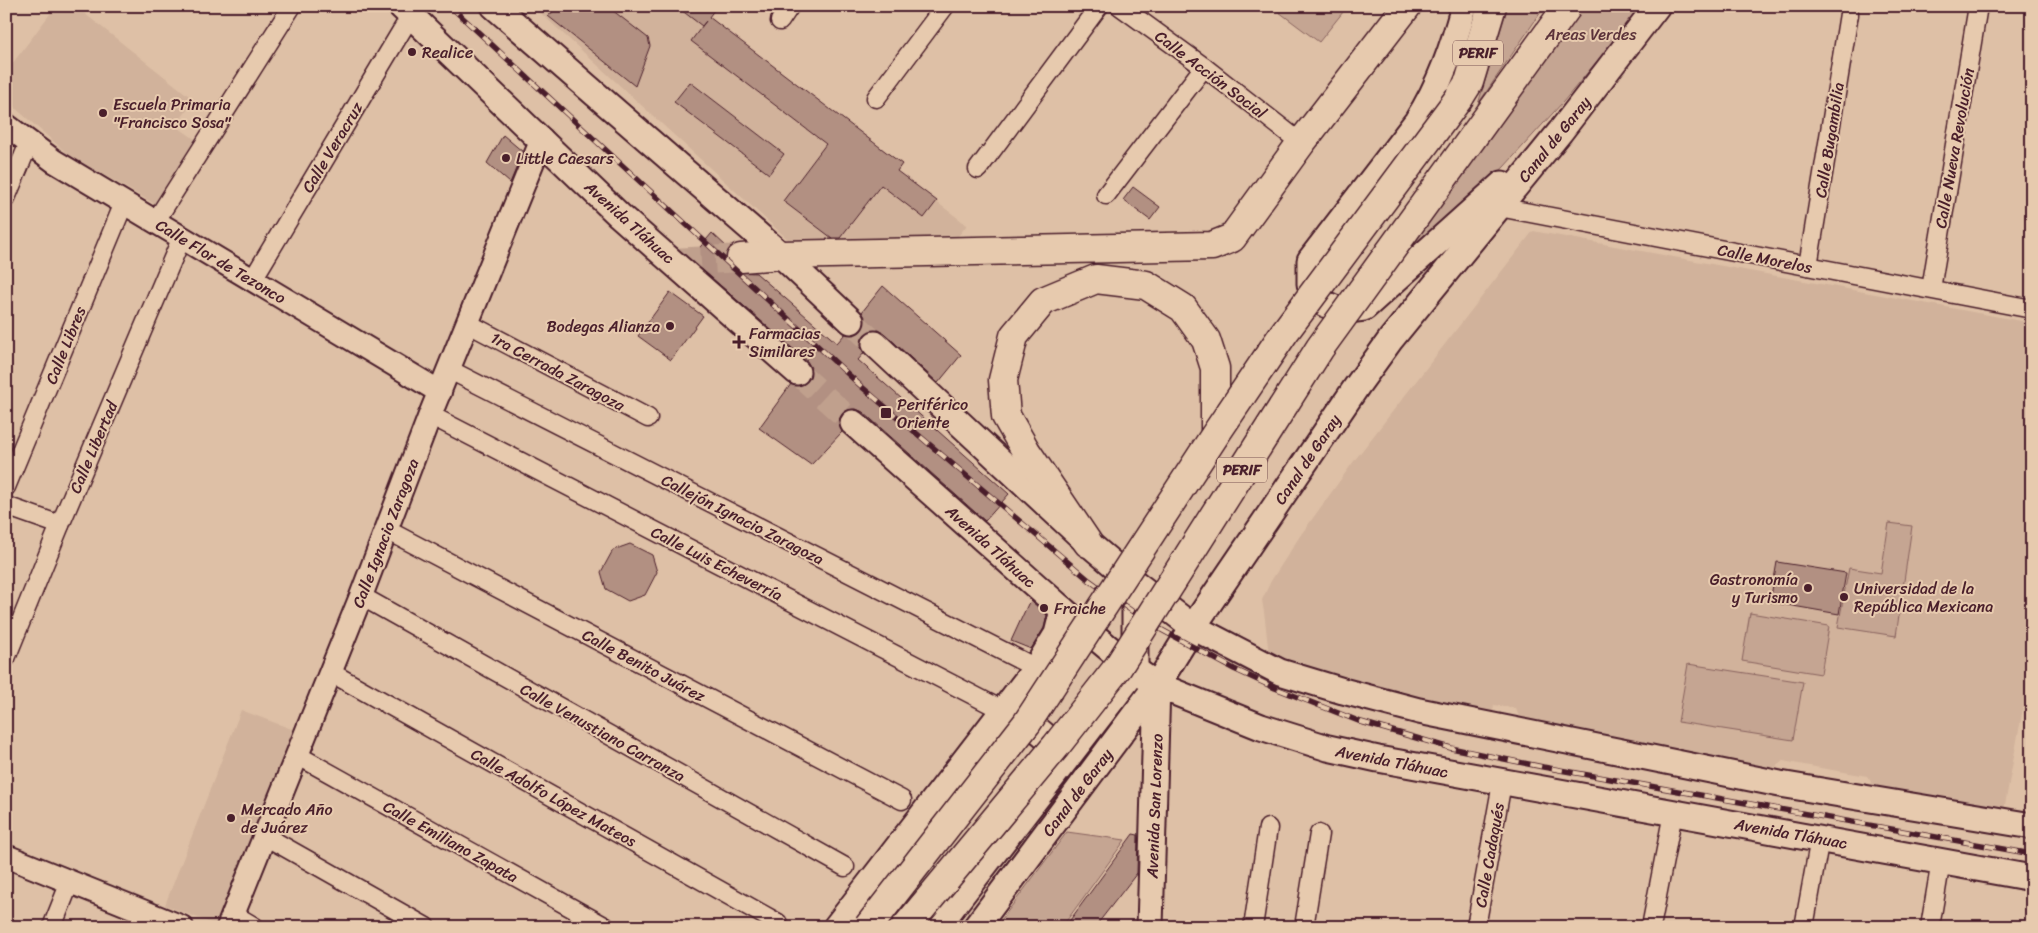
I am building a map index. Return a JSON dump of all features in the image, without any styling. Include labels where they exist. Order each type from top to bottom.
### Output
[{"type":"highway","points":[[741,258],[781,255],[1212,246],[1232,238],[1301,142],[1408,6]]},
{"type":"highway","name":"PERIF","points":[[868,927],[1027,723],[1215,434],[1284,333],[1460,98],[1469,82],[1492,6]]},
{"type":"highway","name":"PERIF","points":[[906,927],[1056,746],[1118,667],[1320,348],[1568,6]]},
{"type":"highway","points":[[1088,544],[1026,451],[1006,416],[1003,380],[1014,336],[1043,301],[1096,279],[1146,284],[1183,308],[1206,340],[1215,368],[1215,434]]},
{"type":"main road","points":[[494,6],[781,255],[851,321]]},
{"type":"main road","points":[[1464,6],[1450,54],[1430,101],[1417,121],[1310,260],[1310,284],[1323,302],[1341,311],[1364,308],[1560,132]]},
{"type":"main road","name":"Canal de Garay","points":[[976,927],[1157,685],[1193,627],[1391,339],[1560,132],[1658,6]]},
{"type":"main road","name":"Avenida Tláhuac","points":[[406,11],[619,215],[797,372]]},
{"type":"main road","points":[[875,344],[1088,544],[1135,583],[1193,627],[1280,672],[1419,711],[1780,784],[2032,826]]},
{"type":"main road","name":"Avenida Tláhuac","points":[[853,423],[1063,610],[1135,670],[1157,685],[1261,727],[1328,748],[1502,783],[1820,838],[2032,878]]},
{"type":"main road","points":[[937,927],[1135,670],[1135,583]]},
{"type":"main road","points":[[836,927],[1036,668],[1057,634],[1063,610]]},
{"type":"main road","name":"Avenida San Lorenzo","points":[[1150,927],[1157,685]]},
{"type":"main road","points":[[999,718],[1003,721],[1013,721],[1033,727],[1051,744],[1052,777]]},
{"type":"street","points":[[155,222],[292,6]]},
{"type":"street","points":[[780,20],[790,6]]},
{"type":"street","points":[[876,98],[945,6]]},
{"type":"street","points":[[978,169],[1099,6]]},
{"type":"street","name":"Calle Acción Social","points":[[1120,6],[1204,67],[1301,142]]},
{"type":"street","name":"Calle Nueva Revolución","points":[[1931,289],[1978,6]]},
{"type":"street","name":"Calle Veracruz","points":[[253,279],[406,11]]},
{"type":"street","name":"Calle Bugambilia","points":[[1808,266],[1849,14]]},
{"type":"street","points":[[1106,196],[1204,67]]},
{"type":"street","name":"Calle Flor de Tezonco","points":[[6,125],[54,161],[440,392]]},
{"type":"street","name":"Calle Ignacio Zaragoza","points":[[230,921],[361,596],[430,415],[450,370],[467,323],[542,140]]},
{"type":"street","points":[[6,198],[29,143]]},
{"type":"street","name":"Calle Libres","points":[[6,487],[124,203]]},
{"type":"street","name":"Calle Morelos","points":[[1499,207],[2032,309]]},
{"type":"street","name":"Calle Libertad","points":[[6,658],[182,237]]},
{"type":"street","name":"1ra Cerrada Zaragoza","points":[[467,323],[648,418]]},
{"type":"street","name":"Callejón Ignacio Zaragoza","points":[[450,370],[1036,668]]},
{"type":"street","name":"Calle Luis Echeverría","points":[[430,415],[999,718]]},
{"type":"street","points":[[6,506],[60,526]]},
{"type":"street","name":"Calle Benito Juárez","points":[[386,530],[902,800]]},
{"type":"street","name":"Calle Venustiano Carranza","points":[[361,596],[845,867]]},
{"type":"street","name":"Calle Adolfo López Mateos","points":[[330,672],[778,923]]},
{"type":"street","name":"Calle Emiliano Zapata","points":[[297,755],[606,927]]},
{"type":"street","name":"Calle Cadaqués","points":[[1476,927],[1502,783]]},
{"type":"street","points":[[1651,927],[1673,813]]},
{"type":"street","points":[[1253,927],[1268,828]]},
{"type":"street","points":[[1304,927],[1319,834]]},
{"type":"street","points":[[265,836],[426,927]]},
{"type":"street","points":[[1804,927],[1820,838]]},
{"type":"street","points":[[6,856],[182,927]]},
{"type":"street","points":[[1930,927],[1941,861]]},
{"type":"street","points":[[52,927],[70,882]]},
{"type":"street","points":[[230,921],[255,927]]},
{"type":"shaded area","name":"Escuela Primaria \"Francisco Sosa\"","points":[[56,6],[75,6],[194,100],[176,126],[199,142],[158,206],[69,155],[6,100],[6,72]]},
{"type":"shaded area","points":[[533,6],[717,6],[709,17],[902,164],[897,172],[967,225],[955,240],[794,245]]},
{"type":"shaded area","points":[[1533,231],[2032,323],[2032,660],[2004,810],[1874,786],[1867,776],[1783,761],[1774,768],[1521,722],[1516,709],[1507,707],[1494,705],[1492,718],[1387,698],[1269,656],[1262,600],[1271,581],[1300,536],[1354,461]]},
{"type":"shaded area","name":"Mercado Año de Juárez","points":[[241,710],[297,731],[221,927],[165,905]]},
{"type":"green space","points":[[1271,6],[1336,6],[1343,12],[1319,42]]},
{"type":"green space","points":[[1508,6],[1545,6],[1478,104]]},
{"type":"green space","name":"Areas Verdes","points":[[1583,6],[1643,6],[1563,102],[1504,167],[1379,281],[1497,118]]},
{"type":"green space","points":[[1889,523],[1912,526],[1896,636],[1838,627],[1849,568],[1881,573]]},
{"type":"green space","points":[[1750,613],[1829,626],[1821,674],[1742,661]]},
{"type":"green space","points":[[1688,664],[1803,682],[1793,740],[1678,722]]},
{"type":"green space","points":[[1067,832],[1125,840],[1062,927],[996,927]]},
{"type":"building","points":[[560,6],[607,6],[648,38],[650,46],[635,86],[548,16]]},
{"type":"building","points":[[676,6],[717,6],[709,17],[902,164],[897,171],[937,201],[924,218],[881,185],[840,238],[832,238],[783,201],[826,144],[691,41],[706,21],[702,26]]},
{"type":"building","points":[[690,82],[784,154],[769,174],[674,102]]},
{"type":"building","name":"Little Caesars","points":[[503,135],[523,152],[510,183],[487,163]]},
{"type":"building","points":[[1133,187],[1160,207],[1150,220],[1123,200]]},
{"type":"building","points":[[712,233],[729,249],[725,259],[728,267],[735,272],[756,273],[837,343],[845,334],[855,335],[862,330],[865,324],[865,317],[862,312],[883,286],[961,355],[938,383],[885,334],[879,330],[871,330],[861,340],[861,348],[864,353],[858,360],[1009,494],[985,521],[863,412],[856,409],[848,410],[842,414],[839,421],[842,432],[811,465],[759,428],[791,384],[801,386],[808,381],[811,375],[811,368],[807,361],[690,259]]},
{"type":"building","name":"Bodegas Alianza","points":[[670,292],[703,316],[671,360],[638,336]]},
{"type":"building","points":[[630,544],[652,555],[657,572],[645,595],[628,601],[606,589],[601,572],[613,550]]},
{"type":"building","name":"Gastronomía y Turismo","points":[[1777,562],[1846,573],[1839,614],[1770,602]]},
{"type":"building","points":[[1031,601],[1047,615],[1044,628],[1031,649],[1011,641]]},
{"type":"building","points":[[1133,834],[1138,835],[1137,873],[1095,927],[1065,927]]},
{"type":"tunnel","points":[[673,262],[741,258]]},
{"type":"tunnel","points":[[851,321],[875,344]]},
{"type":"tunnel","points":[[797,372],[853,423]]},
{"type":"railway","points":[[450,6],[862,387],[1089,580],[1147,622],[1234,669],[1275,688],[1361,722],[1451,748],[1543,767],[2032,854]]},
{"type":"place","name":"Realice","points":[[412,52]]},
{"type":"place","name":"Escuela Primaria \"Francisco Sosa\"","points":[[103,113]]},
{"type":"place","name":"Little Caesars","points":[[506,158]]},
{"type":"place","name":"Bodegas Alianza","points":[[670,326]]},
{"type":"place","name":"Farmacias Similares","points":[[739,342]]},
{"type":"place","name":"Periférico Oriente","points":[[886,413]]},
{"type":"place","name":"Gastronomía y Turismo","points":[[1808,588]]},
{"type":"place","name":"Universidad de la República Mexicana","points":[[1844,597]]},
{"type":"place","name":"Fraiche","points":[[1044,608]]},
{"type":"place","name":"Mercado Año de Juárez","points":[[231,818]]}]
